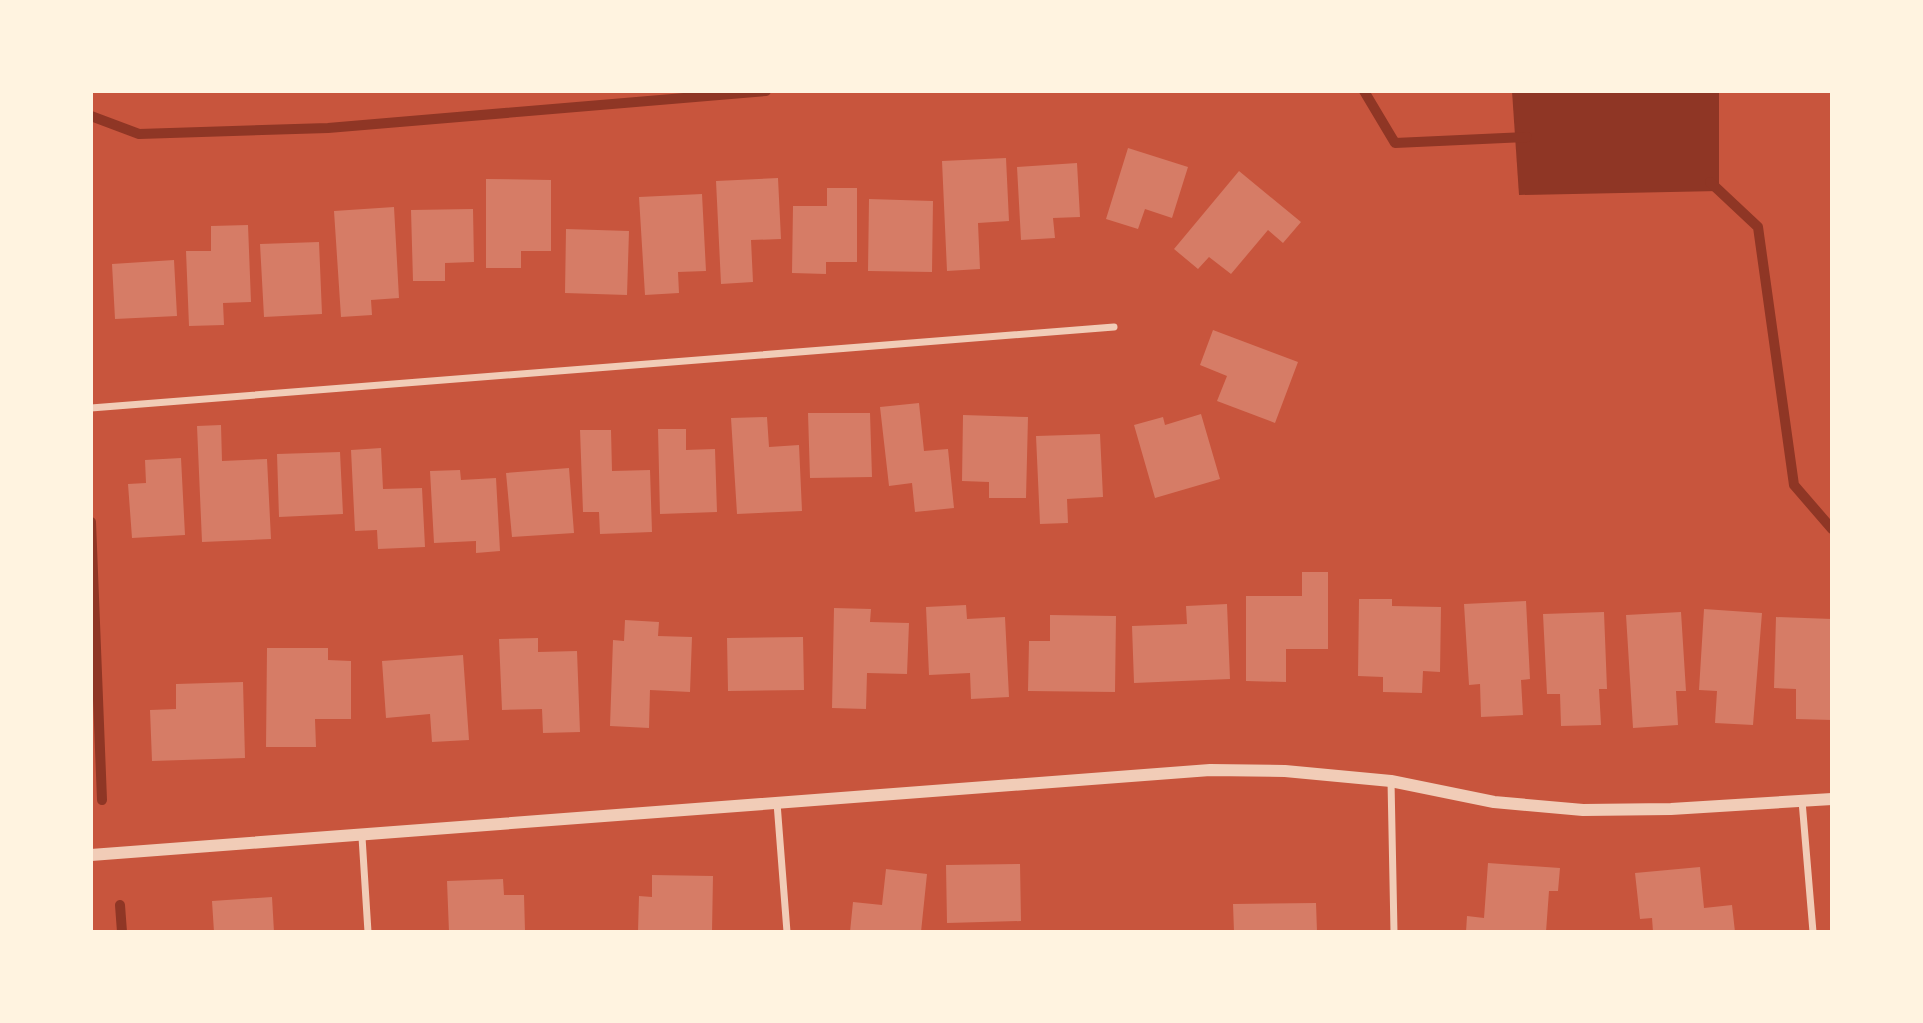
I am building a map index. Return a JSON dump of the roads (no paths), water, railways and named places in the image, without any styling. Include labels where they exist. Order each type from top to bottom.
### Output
[{"type":"street","points":[[91,408],[1114,327]]},
{"type":"street","points":[[91,855],[362,837],[1210,770],[1285,771],[1391,781],[1494,802],[1583,810],[1671,809],[1832,799]]},
{"type":"street","points":[[1391,781],[1394,932]]},
{"type":"street","points":[[1802,802],[1813,932]]},
{"type":"street","points":[[777,803],[787,932]]},
{"type":"street","points":[[362,837],[368,932]]},
{"type":"waterway","points":[[91,116],[139,134],[328,128],[766,91]]},
{"type":"waterway","points":[[1364,91],[1395,143],[1527,137]]},
{"type":"waterway","points":[[1710,182],[1758,227],[1794,485],[1832,529]]},
{"type":"waterway","points":[[91,522],[102,800]]},
{"type":"waterway","points":[[120,905],[122,932]]}]
